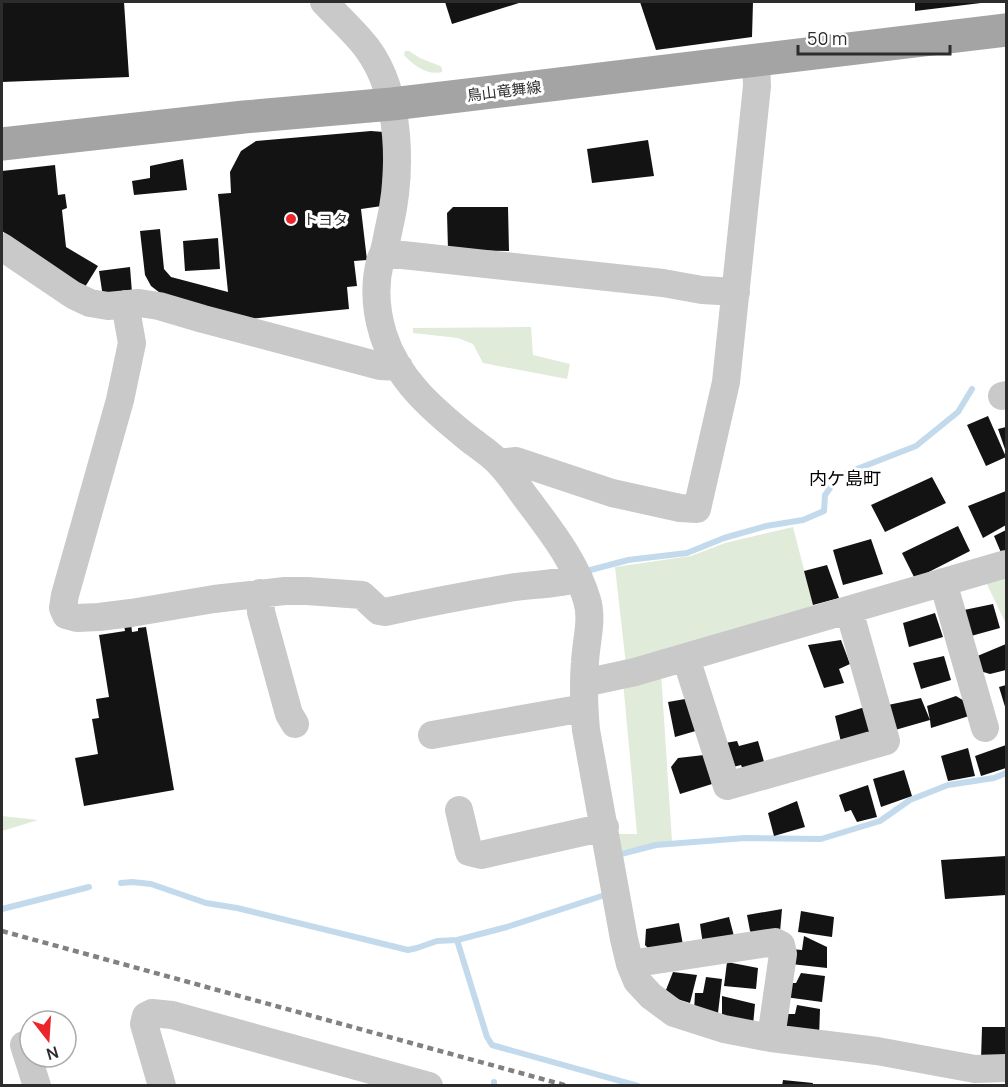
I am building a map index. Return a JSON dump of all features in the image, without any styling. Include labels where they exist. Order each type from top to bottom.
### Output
[{"type":"main road","name":"鳥山竜舞線","points":[[2,144],[244,117],[392,104],[1006,30]]},
{"type":"street","points":[[324,2],[367,48],[384,76],[392,104],[397,161],[392,217],[380,262],[377,286],[378,314],[389,350],[408,381],[425,402],[500,463],[561,545],[579,578],[586,598],[590,613],[585,660],[586,730],[630,963],[637,981],[651,996],[674,1012],[724,1029],[771,1038],[877,1052],[955,1075],[975,1069],[1006,1068]]},
{"type":"street","points":[[500,463],[516,461],[612,493],[680,508],[698,508],[726,382],[757,86],[756,60]]},
{"type":"street","points":[[2,247],[73,295],[90,303],[108,306],[139,303],[159,306],[380,366],[399,367]]},
{"type":"street","points":[[384,253],[736,292]]},
{"type":"street","points":[[125,304],[132,343],[120,400],[64,595],[63,608],[66,615],[77,618],[99,617],[214,598],[285,591],[362,595],[379,611],[385,612],[512,587],[567,582],[579,578]]},
{"type":"street","points":[[432,735],[584,695],[635,672],[1006,564]]},
{"type":"street","points":[[943,582],[985,728]]},
{"type":"street","points":[[260,593],[261,612],[289,714],[295,724]]},
{"type":"street","points":[[686,658],[728,786],[886,741],[849,610]]},
{"type":"street","points":[[459,810],[468,852],[481,855],[604,827]]},
{"type":"street","points":[[630,963],[775,942],[781,945],[783,954],[771,1038]]},
{"type":"street","points":[[162,1086],[144,1024],[146,1016],[152,1013],[172,1015],[428,1085]]},
{"type":"street","points":[[32,1069],[37,1086]]},
{"type":"green space","points":[[405,51],[440,66],[442,72],[421,69],[404,55]]},
{"type":"green space","points":[[531,327],[533,355],[570,364],[567,379],[483,363],[473,344],[458,338],[413,333],[413,328]]},
{"type":"green space","points":[[793,527],[815,612],[626,665],[615,567],[691,556],[725,543]]},
{"type":"green space","points":[[1006,572],[1006,624],[984,578]]},
{"type":"green space","points":[[661,673],[672,841],[617,851],[614,834],[637,834],[623,681]]},
{"type":"green space","points":[[2,816],[38,820],[2,831]]},
{"type":"building","points":[[2,2],[124,2],[129,77],[2,82]]},
{"type":"building","points":[[445,2],[522,2],[452,24]]},
{"type":"building","points":[[640,2],[753,2],[752,37],[656,50]]},
{"type":"building","points":[[915,2],[980,2],[981,3],[915,11]]},
{"type":"building","name":"トヨタ","points":[[371,131],[384,132],[382,206],[361,209],[367,260],[354,261],[357,286],[347,287],[349,309],[249,319],[164,296],[151,286],[145,275],[140,231],[160,229],[164,269],[171,277],[228,292],[218,194],[231,193],[230,172],[241,151],[256,141]]},
{"type":"building","points":[[648,140],[654,176],[592,183],[587,149]]},
{"type":"building","points":[[183,159],[187,190],[134,195],[132,181],[150,178],[150,166]]},
{"type":"building","points":[[55,165],[58,195],[65,194],[67,208],[62,210],[66,247],[98,266],[85,287],[2,231],[2,171]]},
{"type":"building","points":[[453,207],[508,207],[509,251],[448,250],[447,213]]},
{"type":"building","points":[[218,238],[220,269],[185,271],[183,241]]},
{"type":"building","points":[[130,267],[132,293],[103,297],[99,271]]},
{"type":"building","points":[[988,416],[1006,457],[986,466],[967,425]]},
{"type":"building","points":[[1006,427],[1006,452],[998,429]]},
{"type":"building","points":[[932,477],[946,503],[885,532],[871,505]]},
{"type":"building","points":[[1006,491],[1006,525],[983,538],[968,506]]},
{"type":"building","points":[[958,526],[970,551],[915,579],[902,553]]},
{"type":"building","points":[[1006,530],[1006,553],[1002,555],[994,536]]},
{"type":"building","points":[[871,539],[883,574],[843,585],[833,550]]},
{"type":"building","points":[[827,565],[839,598],[813,605],[804,571]]},
{"type":"building","points":[[993,604],[1000,628],[971,636],[964,610]]},
{"type":"building","points":[[935,613],[943,637],[909,647],[903,623]]},
{"type":"building","points":[[131,623],[132,632],[146,627],[174,790],[84,806],[75,758],[98,754],[92,719],[99,718],[96,699],[109,697],[99,635],[125,631],[124,624]]},
{"type":"building","points":[[841,640],[850,664],[839,669],[844,683],[824,688],[808,645]]},
{"type":"building","points":[[1006,644],[1006,670],[990,674],[980,671],[975,657]]},
{"type":"building","points":[[944,656],[951,680],[921,689],[913,663]]},
{"type":"building","points":[[1006,685],[1006,710],[999,687]]},
{"type":"building","points":[[956,696],[966,702],[969,716],[931,728],[927,706]]},
{"type":"building","points":[[691,698],[699,730],[675,737],[668,702]]},
{"type":"building","points":[[921,698],[930,720],[895,730],[888,705]]},
{"type":"building","points":[[865,707],[873,733],[841,742],[835,716]]},
{"type":"building","points":[[737,741],[739,746],[758,741],[765,765],[744,772],[741,765],[733,767],[725,743]]},
{"type":"building","points":[[1006,745],[1006,768],[981,776],[975,756]]},
{"type":"building","points":[[968,748],[975,776],[948,781],[941,756]]},
{"type":"building","points":[[704,755],[712,784],[680,794],[671,767],[678,758]]},
{"type":"building","points":[[904,770],[912,796],[881,807],[873,779]]},
{"type":"building","points":[[868,785],[877,817],[857,822],[851,810],[845,812],[839,795]]},
{"type":"building","points":[[797,801],[805,827],[774,836],[768,813]]},
{"type":"building","points":[[1006,856],[1006,895],[945,899],[941,860]]},
{"type":"building","points":[[782,909],[780,932],[756,938],[750,931],[747,915]]},
{"type":"building","points":[[801,911],[834,917],[832,937],[798,932]]},
{"type":"building","points":[[729,917],[735,940],[703,945],[700,924]]},
{"type":"building","points":[[679,923],[683,945],[652,952],[645,945],[646,929]]},
{"type":"building","points":[[804,936],[827,947],[827,968],[791,964],[791,949],[802,950]]},
{"type":"building","points":[[727,962],[758,968],[756,989],[724,986]]},
{"type":"building","points":[[673,972],[697,975],[690,1003],[664,995]]},
{"type":"building","points":[[801,973],[825,976],[822,1002],[785,997],[791,983],[796,983]]},
{"type":"building","points":[[706,977],[722,979],[718,1013],[694,1011],[695,993],[703,993]]},
{"type":"building","points":[[722,996],[755,1004],[753,1025],[722,1016]]},
{"type":"building","points":[[797,1005],[820,1009],[819,1037],[784,1032],[788,1014],[795,1014]]},
{"type":"building","points":[[982,1027],[1006,1027],[1006,1060],[981,1060]]},
{"type":"building","points":[[783,1080],[813,1083],[812,1086],[782,1086]]},
{"type":"waterway","points":[[583,572],[628,560],[687,553],[724,538],[766,526],[803,520],[824,511],[825,495],[839,476],[916,446],[958,412],[972,389]]},
{"type":"waterway","points":[[617,855],[656,845],[745,838],[821,839],[880,821],[910,800],[948,785],[994,778],[1006,773]]},
{"type":"waterway","points":[[121,883],[151,884],[206,903],[237,908],[408,950],[437,941],[457,940],[507,927],[608,894]]},
{"type":"waterway","points":[[2,909],[89,887]]},
{"type":"waterway","points":[[457,940],[487,1037],[492,1045],[638,1086]]},
{"type":"railway","points":[[2,931],[568,1086]]},
{"type":"place","name":"トヨタ","points":[[291,219]]},
{"type":"district","name":"内ケ島町","points":[[845,478]]}]
